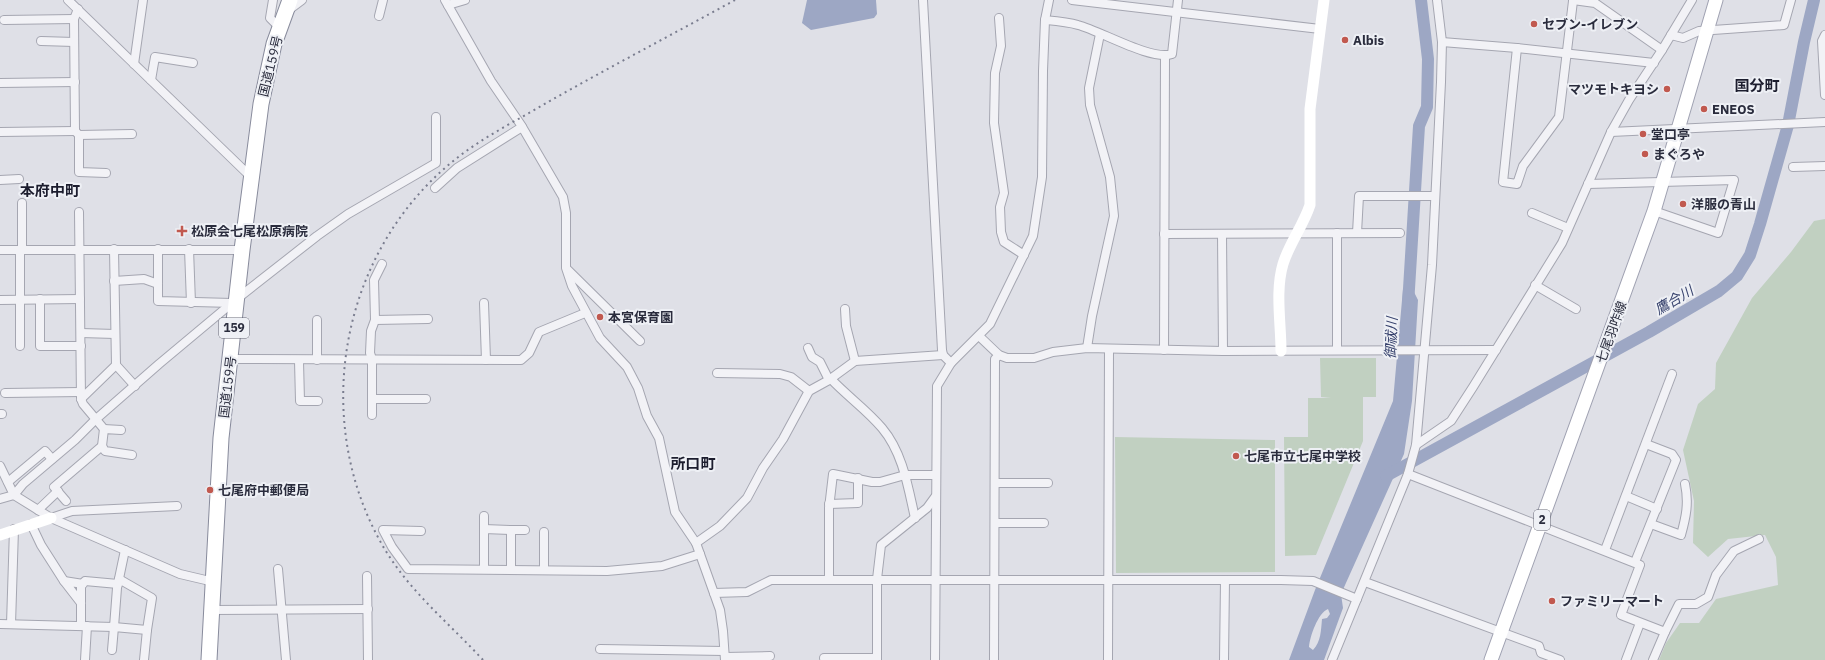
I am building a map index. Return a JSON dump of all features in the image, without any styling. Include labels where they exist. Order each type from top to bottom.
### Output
[{"type":"highway","name":"国道159号","points":[[209,660],[220,438],[230,359],[235,300],[261,104],[274,44],[288,6]]},
{"type":"main road","name":"七尾羽咋線","points":[[1491,660],[1608,342],[1654,211],[1716,0]]},
{"type":"street","points":[[68,0],[251,177]]},
{"type":"street","points":[[134,64],[143,0]]},
{"type":"street","points":[[273,0],[270,18],[280,28]]},
{"type":"street","points":[[288,6],[302,0]]},
{"type":"street","points":[[379,16],[383,0]]},
{"type":"street","points":[[465,0],[447,2],[491,81],[522,126],[563,196],[566,213],[566,268],[586,313],[600,338],[626,367],[638,388],[647,416],[659,438],[675,512],[696,543],[720,610],[724,656]]},
{"type":"street","points":[[923,0],[943,355],[951,363]]},
{"type":"street","points":[[935,660],[937,386],[951,363],[990,324],[1033,236],[1042,177],[1045,20],[1049,0]]},
{"type":"street","points":[[1072,0],[1320,29]]},
{"type":"street","points":[[1045,20],[1079,25],[1100,34],[1165,56],[1172,54],[1178,0]]},
{"type":"street","points":[[1281,351],[1280,278],[1283,264],[1296,234],[1306,219],[1310,206],[1310,109],[1324,0]]},
{"type":"street","points":[[1332,660],[1365,582],[1408,473],[1416,447],[1422,349],[1432,265],[1442,42],[1437,0]]},
{"type":"street","points":[[1416,447],[1451,422],[1496,350],[1562,243],[1611,132],[1628,100],[1654,63],[1692,0]]},
{"type":"street","points":[[1671,35],[1683,38],[1692,33],[1707,31],[1784,25],[1791,0]]},
{"type":"street","points":[[1517,48],[1503,182],[1517,184],[1523,166],[1558,117],[1573,1],[1596,3],[1662,50]]},
{"type":"street","points":[[78,9],[74,19],[74,82],[79,172],[106,173]]},
{"type":"street","points":[[999,18],[1001,46],[995,73],[994,123],[1004,194],[1000,207],[1000,232],[1004,242],[1024,254]]},
{"type":"street","points":[[4,20],[74,19]]},
{"type":"street","points":[[1088,348],[1092,316],[1114,216],[1114,196],[1110,177],[1090,105],[1089,88],[1100,34]]},
{"type":"street","points":[[1825,35],[1822,41],[1825,95]]},
{"type":"street","points":[[41,42],[74,42]]},
{"type":"street","points":[[1442,42],[1517,48],[1654,63]]},
{"type":"street","points":[[1164,350],[1165,56]]},
{"type":"street","points":[[152,80],[155,57],[193,63]]},
{"type":"street","points":[[0,83],[74,82]]},
{"type":"street","points":[[0,499],[14,495],[23,484],[75,440],[95,420],[235,300],[330,227],[436,163],[436,117]]},
{"type":"street","points":[[1611,132],[1768,126],[1825,122]]},
{"type":"street","points":[[435,188],[457,168],[522,126]]},
{"type":"street","points":[[0,132],[132,134]]},
{"type":"street","points":[[1793,167],[1825,166]]},
{"type":"street","points":[[0,180],[19,179]]},
{"type":"street","points":[[1588,184],[1734,180],[1718,233],[1654,211]]},
{"type":"street","points":[[1357,233],[1359,196],[1434,196]]},
{"type":"street","points":[[20,346],[22,203]]},
{"type":"street","points":[[79,212],[82,404],[104,429],[121,430]]},
{"type":"street","points":[[1532,213],[1568,228]]},
{"type":"street","points":[[1337,233],[1337,350]]},
{"type":"street","points":[[1164,234],[1400,233]]},
{"type":"street","points":[[1222,234],[1223,351]]},
{"type":"street","points":[[114,249],[116,365],[135,386]]},
{"type":"street","points":[[158,249],[158,301],[191,303],[235,300]]},
{"type":"street","points":[[190,249],[191,303]]},
{"type":"street","points":[[0,250],[242,250]]},
{"type":"street","points":[[372,416],[372,359],[370,353],[371,331],[375,320],[374,280],[382,264]]},
{"type":"street","points":[[566,268],[640,340]]},
{"type":"street","points":[[114,281],[144,279],[158,284]]},
{"type":"street","points":[[1536,285],[1576,309]]},
{"type":"street","points":[[40,299],[40,346],[81,346]]},
{"type":"street","points":[[0,300],[80,299]]},
{"type":"street","points":[[484,303],[486,360]]},
{"type":"street","points":[[845,309],[846,326],[855,361]]},
{"type":"street","points":[[230,359],[299,361],[372,359],[521,360],[529,353],[539,332],[586,313]]},
{"type":"street","points":[[317,320],[317,360]]},
{"type":"street","points":[[375,320],[428,320]]},
{"type":"street","points":[[81,333],[115,334]]},
{"type":"street","points":[[979,336],[999,355],[1007,358],[1034,358],[1054,352],[1088,348],[1223,351],[1422,349],[1496,350]]},
{"type":"street","points":[[808,348],[812,357],[820,362],[830,380],[882,428],[893,443],[905,475],[915,518]]},
{"type":"street","points":[[1108,660],[1109,349]]},
{"type":"street","points":[[696,543],[720,526],[747,498],[763,468],[783,440],[809,391],[830,380],[855,361],[943,355]]},
{"type":"street","points":[[994,660],[995,359],[999,355]]},
{"type":"street","points":[[299,361],[300,401],[318,401]]},
{"type":"street","points":[[5,393],[81,396],[116,365]]},
{"type":"street","points":[[717,374],[780,374],[791,377],[809,391]]},
{"type":"street","points":[[1605,550],[1672,374]]},
{"type":"street","points":[[372,399],[426,399]]},
{"type":"street","points":[[104,429],[102,446],[105,451],[132,454]]},
{"type":"street","points":[[1635,562],[1676,460],[1672,454],[1646,444]]},
{"type":"street","points":[[66,501],[54,487],[102,446]]},
{"type":"street","points":[[8,482],[45,451],[52,459]]},
{"type":"street","points":[[0,466],[14,495],[51,518],[180,574],[214,582]]},
{"type":"street","points":[[1408,473],[1640,564],[1621,615],[1664,632]]},
{"type":"street","points":[[829,580],[829,504],[833,474],[880,482],[905,475],[936,475]]},
{"type":"street","points":[[829,504],[858,503],[858,478]]},
{"type":"street","points":[[994,483],[1048,483]]},
{"type":"street","points":[[1651,524],[1681,535],[1687,512],[1688,496],[1685,484]]},
{"type":"street","points":[[38,510],[58,491]]},
{"type":"street","points":[[824,658],[877,659],[877,580],[881,546],[926,508],[936,496]]},
{"type":"street","points":[[1626,496],[1657,509]]},
{"type":"street","points":[[0,535],[72,510],[177,506]]},
{"type":"street","points":[[484,516],[484,570]]},
{"type":"street","points":[[995,523],[1044,522]]},
{"type":"street","points":[[31,524],[64,581],[81,603]]},
{"type":"street","points":[[484,529],[525,530]]},
{"type":"street","points":[[11,624],[14,530]]},
{"type":"street","points":[[421,531],[383,530],[392,547],[408,569],[544,569],[607,571],[662,566],[700,554]]},
{"type":"street","points":[[511,530],[511,569]]},
{"type":"street","points":[[544,532],[544,569]]},
{"type":"street","points":[[1653,660],[1664,632],[1679,604],[1696,604],[1708,597],[1716,575],[1734,551],[1759,539]]},
{"type":"street","points":[[112,650],[118,581],[125,550]]},
{"type":"street","points":[[278,569],[286,660]]},
{"type":"street","points":[[367,576],[368,660]]},
{"type":"street","points":[[714,593],[747,592],[771,580],[1225,580],[1313,581],[1357,599]]},
{"type":"street","points":[[1224,660],[1225,580]]},
{"type":"street","points":[[64,581],[83,584],[85,581],[118,581],[152,598],[146,630],[144,660]]},
{"type":"street","points":[[1365,582],[1502,631],[1539,646],[1541,654],[1560,660]]},
{"type":"street","points":[[83,584],[81,603],[84,626],[85,660]]},
{"type":"street","points":[[212,610],[368,609]]},
{"type":"street","points":[[1626,660],[1640,623]]},
{"type":"street","points":[[0,624],[84,626],[146,630]]},
{"type":"street","points":[[600,650],[724,656],[770,656]]},
{"type":"green space","points":[[1825,219],[1825,660],[1659,660],[1666,643],[1680,623],[1699,623],[1716,599],[1778,585],[1776,557],[1765,535],[1728,539],[1708,557],[1693,543],[1694,501],[1683,450],[1698,404],[1715,389],[1716,363],[1752,298],[1791,252],[1814,221]]},
{"type":"green space","points":[[1320,358],[1376,358],[1376,397],[1363,397],[1363,441],[1316,555],[1285,556],[1284,437],[1308,437],[1308,398],[1331,398],[1321,397]]},
{"type":"green space","points":[[1115,437],[1275,440],[1275,572],[1116,573]]},
{"type":"water","points":[[807,0],[876,0],[877,14],[874,18],[811,30],[802,23]]},
{"type":"water","points":[[1403,289],[1413,290],[1418,300],[1412,401],[1404,454],[1341,594],[1343,608],[1324,660],[1289,660],[1315,590],[1393,401]],"holes":[[[1328,609],[1330,614],[1327,618],[1322,619],[1319,640],[1313,650],[1309,647],[1315,625],[1324,611]]]},
{"type":"waterway","name":"御祓川","points":[[1408,305],[1419,126],[1427,107],[1428,59],[1421,0]]},
{"type":"waterway","name":"鷹合川","points":[[1386,476],[1649,332],[1719,291],[1737,276],[1750,255],[1788,125],[1804,42],[1814,0]]},
{"type":"railway","points":[[483,660],[430,607],[394,564],[384,548],[361,499],[348,448],[343,395],[348,343],[361,292],[383,244],[414,200],[463,153],[511,123],[735,0]]},
{"type":"place","name":"セブン-イレブン","points":[[1534,24]]},
{"type":"place","name":"Albis","points":[[1345,40]]},
{"type":"place","name":"マツモトキヨシ","points":[[1667,89]]},
{"type":"place","name":"ENEOS","points":[[1704,109]]},
{"type":"place","name":"堂口亭","points":[[1643,134]]},
{"type":"place","name":"まぐろや","points":[[1645,154]]},
{"type":"place","name":"洋服の青山","points":[[1683,204]]},
{"type":"place","name":"松原会七尾松原病院","points":[[182,231]]},
{"type":"place","name":"本宮保育園","points":[[600,317]]},
{"type":"place","name":"七尾市立七尾中学校","points":[[1236,456]]},
{"type":"place","name":"七尾府中郵便局","points":[[210,490]]},
{"type":"place","name":"ファミリーマート","points":[[1552,601]]},
{"type":"district","name":"国分町","points":[[1757,86]]},
{"type":"district","name":"本府中町","points":[[50,191]]},
{"type":"district","name":"所口町","points":[[693,464]]}]
